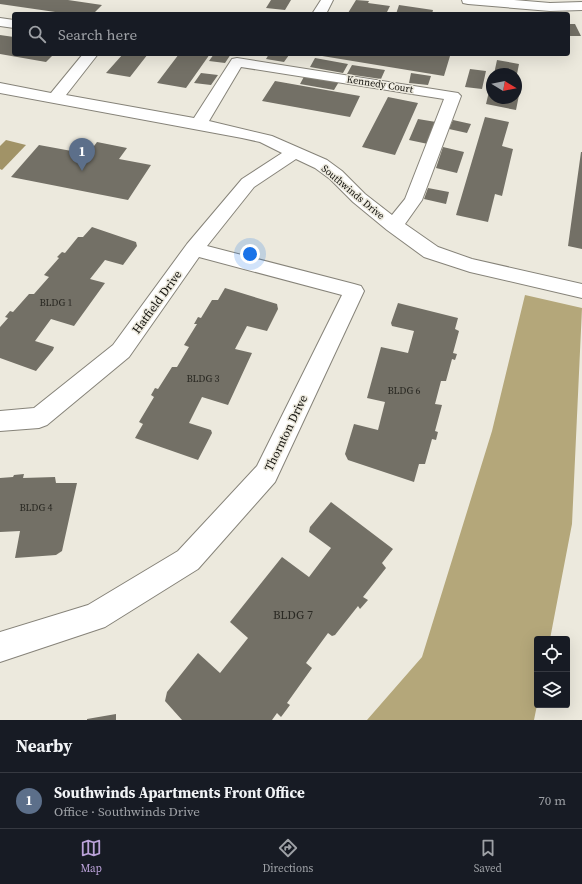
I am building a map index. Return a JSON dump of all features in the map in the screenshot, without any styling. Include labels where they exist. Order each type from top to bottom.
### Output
[{"type":"street","points":[[320,12],[327,0]]},
{"type":"street","points":[[468,0],[550,6],[582,6]]},
{"type":"street","points":[[0,22],[12,24]]},
{"type":"street","points":[[56,97],[89,56]]},
{"type":"street","name":"Kennedy Court","points":[[199,124],[237,62],[453,96],[413,200],[394,226]]},
{"type":"street","name":"Southwinds Drive","points":[[0,88],[199,124],[266,139],[321,164],[336,175],[360,198],[394,226],[432,252],[470,265],[582,291]]},
{"type":"street","name":"Hatfield Drive","points":[[0,421],[39,418],[121,351],[194,249],[248,183],[295,152]]},
{"type":"street","name":"Thornton Drive","points":[[0,647],[95,618],[188,560],[266,474],[354,291],[194,249]]},
{"type":"shaded area","points":[[6,140],[26,145],[2,170],[0,169],[0,146]]},
{"type":"shaded area","points":[[525,295],[582,308],[572,524],[551,636],[534,636],[534,708],[536,708],[534,720],[367,720],[422,657],[492,431]]},
{"type":"building","points":[[0,0],[68,0],[102,5],[95,12],[55,12],[0,4]]},
{"type":"building","points":[[271,0],[291,0],[285,10],[266,8]]},
{"type":"building","points":[[356,0],[369,1],[368,3],[390,6],[387,12],[349,12]]},
{"type":"building","points":[[399,5],[433,10],[432,12],[397,12]]},
{"type":"building","points":[[570,24],[575,24],[581,36],[570,36]]},
{"type":"building","points":[[0,35],[12,37],[12,56],[52,56],[46,62],[0,54]]},
{"type":"building","points":[[121,56],[146,56],[130,77],[106,73]]},
{"type":"building","points":[[177,56],[209,56],[186,88],[157,83]]},
{"type":"building","points":[[213,56],[230,56],[225,63],[209,61]]},
{"type":"building","points":[[268,56],[288,56],[284,62],[266,59]]},
{"type":"building","points":[[322,56],[450,56],[444,76]]},
{"type":"building","points":[[315,58],[348,64],[343,73],[310,67]]},
{"type":"building","points":[[497,60],[519,64],[518,68],[495,68]]},
{"type":"building","points":[[352,65],[385,70],[381,79],[347,74]]},
{"type":"building","points":[[470,69],[486,71],[482,89],[465,87]]},
{"type":"building","points":[[201,73],[218,75],[211,85],[194,83]]},
{"type":"building","points":[[306,73],[340,80],[334,90],[300,84]]},
{"type":"building","points":[[411,73],[431,76],[428,85],[409,83]]},
{"type":"building","points":[[275,81],[360,96],[350,117],[262,101]]},
{"type":"building","points":[[388,97],[418,103],[395,155],[362,147]]},
{"type":"building","points":[[486,104],[517,104],[516,110]]},
{"type":"building","points":[[485,117],[509,122],[502,146],[513,149],[502,196],[495,194],[488,222],[456,215]]},
{"type":"building","points":[[418,119],[436,122],[428,144],[409,140]]},
{"type":"building","points":[[453,120],[471,124],[467,133],[449,129]]},
{"type":"building","points":[[97,142],[127,148],[119,159],[151,165],[128,200],[11,177],[39,145],[88,154]]},
{"type":"building","points":[[443,147],[464,152],[457,173],[436,168]]},
{"type":"building","points":[[582,152],[582,249],[568,246]]},
{"type":"building","points":[[428,188],[449,192],[446,204],[424,199]]},
{"type":"building","points":[[92,227],[136,242],[137,246],[123,265],[105,260],[90,279],[105,283],[74,326],[51,319],[35,341],[54,347],[36,371],[0,358],[0,327],[8,318],[5,317],[10,311],[13,312],[29,294],[34,294],[49,277],[44,275],[59,258],[57,257],[62,252],[65,253],[78,237],[83,237]]},
{"type":"building","points":[[225,288],[277,304],[278,309],[267,331],[247,326],[235,349],[252,353],[228,405],[202,397],[189,423],[211,430],[212,433],[198,460],[135,438],[143,424],[139,422],[154,397],[151,395],[155,388],[158,389],[172,367],[177,367],[189,347],[184,345],[197,324],[194,324],[198,317],[201,318],[212,300],[218,300]]},
{"type":"building","points":[[398,303],[458,318],[455,329],[459,331],[453,353],[457,354],[455,360],[452,359],[446,381],[441,381],[435,404],[442,405],[435,431],[438,432],[436,440],[432,439],[425,464],[419,464],[414,482],[348,460],[345,454],[354,424],[378,430],[385,402],[367,398],[381,347],[408,353],[414,331],[392,326],[391,323]]},
{"type":"building","points":[[24,474],[23,478],[55,477],[56,483],[77,483],[62,551],[56,555],[15,558],[20,531],[0,532],[0,478]]},
{"type":"building","points":[[331,502],[393,549],[382,563],[386,568],[363,597],[368,600],[360,609],[358,606],[335,635],[332,636],[328,633],[306,663],[312,668],[287,703],[290,705],[281,717],[277,713],[272,720],[182,720],[165,701],[167,692],[198,653],[220,673],[248,638],[230,622],[282,557],[309,577],[331,548],[309,532],[310,527]]},
{"type":"building","points":[[116,714],[116,720],[87,720],[87,719]]},
{"type":"place","name":"Southwinds Apartments Front Office","points":[[82,171]]}]
